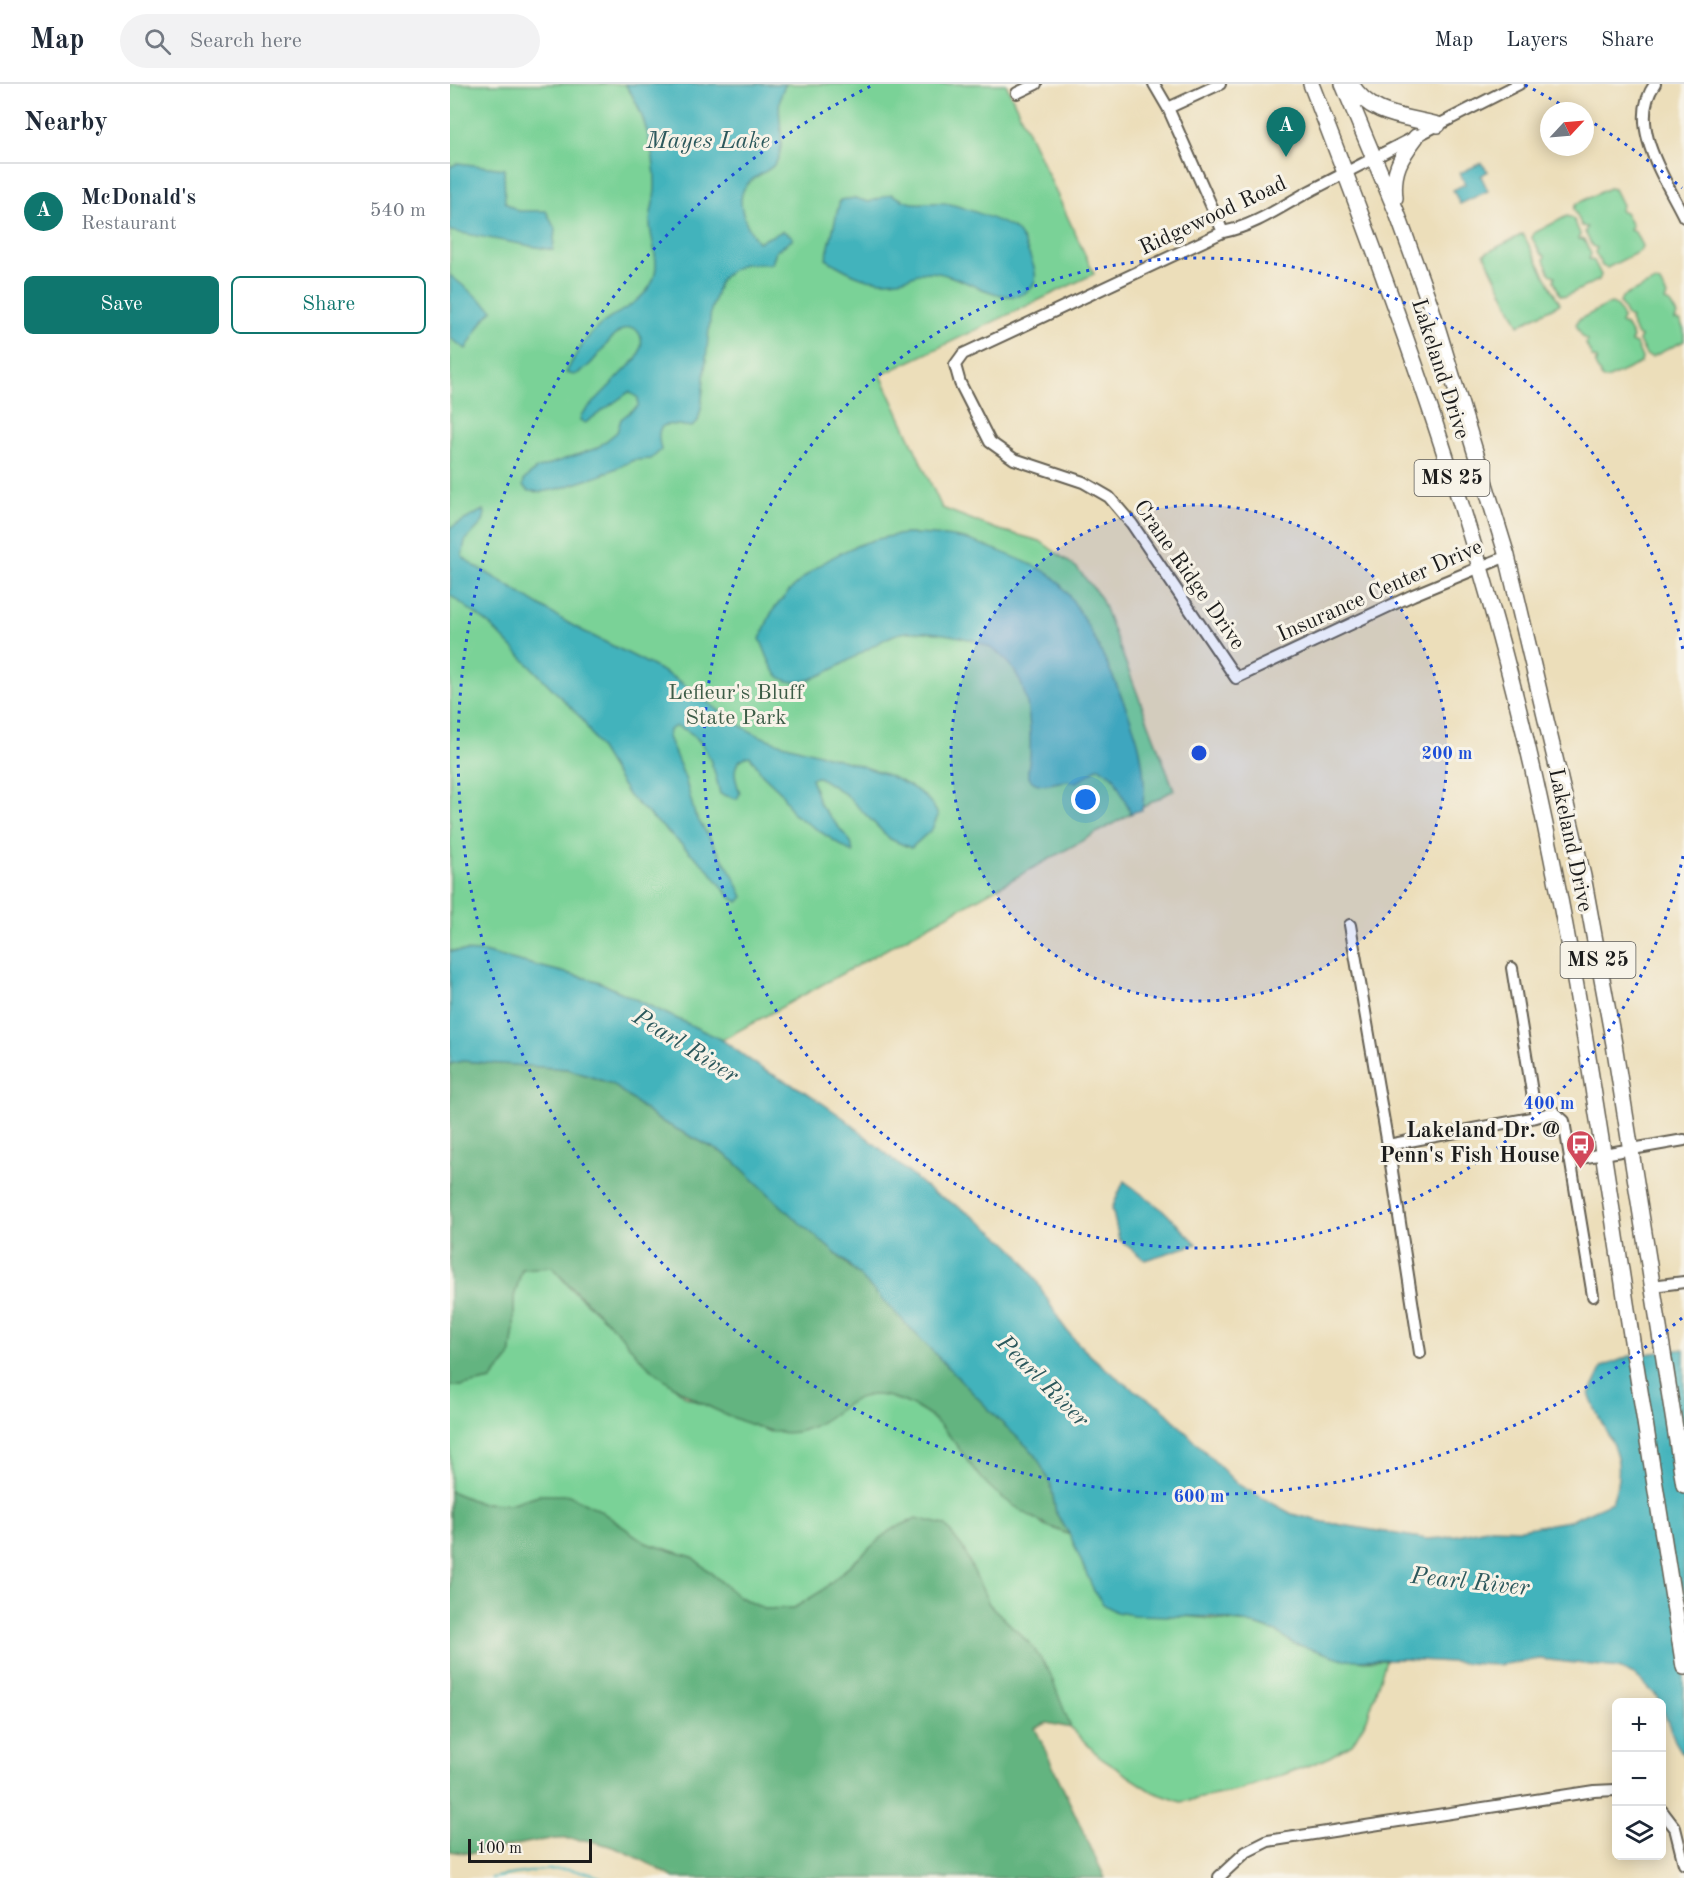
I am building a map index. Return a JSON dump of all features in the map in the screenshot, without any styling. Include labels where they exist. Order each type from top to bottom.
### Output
[{"type":"highway","name":"Lakeland Drive","points":[[1311,84],[1408,341],[1479,569],[1514,691],[1557,883],[1586,1044],[1684,1667]]},
{"type":"highway","name":"Lakeland Drive","points":[[1343,84],[1397,213],[1457,386],[1507,556],[1583,876],[1614,1044],[1684,1485]]},
{"type":"highway","points":[[1351,84],[1367,103],[1389,115],[1438,125]]},
{"type":"highway","points":[[1397,213],[1395,172],[1398,162],[1416,137]]},
{"type":"street","points":[[1017,93],[1036,84]]},
{"type":"street","points":[[1154,84],[1168,108],[1223,232]]},
{"type":"street","points":[[1168,108],[1220,84]]},
{"type":"street","name":"Ridgewood Road","points":[[955,365],[963,354],[1223,232],[1249,224],[1520,84]]},
{"type":"street","points":[[1655,84],[1643,112],[1646,127],[1652,151],[1684,217]]},
{"type":"street","name":"Crane Ridge Drive","points":[[955,365],[960,383],[990,442],[1014,459],[1083,482],[1109,497],[1132,524],[1236,678]]},
{"type":"street","name":"Insurance Center Drive","points":[[1236,678],[1413,595],[1507,556]]},
{"type":"street","points":[[1350,925],[1388,1145],[1420,1353]]},
{"type":"street","points":[[1512,968],[1536,1117]]},
{"type":"street","points":[[1388,1145],[1554,1112],[1564,1121],[1593,1296]]},
{"type":"street","points":[[1569,1160],[1684,1140]]},
{"type":"street","points":[[1653,1286],[1684,1282]]},
{"type":"street","points":[[1219,1877],[1246,1852],[1268,1841],[1594,1791],[1612,1790]]},
{"type":"street","points":[[1666,1816],[1675,1828],[1684,1864]]},
{"type":"green space","name":"Lefleur's Bluff State Park","points":[[450,84],[1006,84],[1094,274],[881,375],[942,508],[996,529],[1040,541],[1077,568],[1101,598],[1174,790],[722,1040],[597,981],[483,952],[450,951]]},
{"type":"green space","points":[[1609,188],[1614,189],[1622,205],[1620,210],[1625,212],[1632,226],[1630,230],[1635,232],[1642,246],[1640,251],[1607,268],[1602,266],[1595,252],[1597,248],[1592,246],[1585,232],[1587,227],[1582,226],[1574,209],[1576,204]]},
{"type":"green space","points":[[1567,216],[1573,218],[1580,234],[1579,239],[1584,240],[1591,254],[1589,259],[1594,261],[1601,275],[1599,280],[1566,296],[1560,295],[1554,281],[1555,276],[1550,274],[1544,260],[1545,256],[1541,254],[1532,238],[1534,233]]},
{"type":"green space","points":[[1523,234],[1560,304],[1519,325],[1484,254]]},
{"type":"green space","points":[[1655,281],[1660,283],[1667,296],[1665,301],[1670,303],[1677,315],[1675,320],[1680,321],[1684,330],[1684,341],[1652,357],[1646,355],[1639,341],[1641,337],[1637,335],[1630,321],[1631,318],[1627,316],[1620,303],[1622,297]]},
{"type":"green space","points":[[1611,303],[1616,305],[1623,318],[1621,323],[1626,325],[1633,337],[1631,342],[1636,344],[1642,358],[1641,363],[1607,379],[1602,378],[1595,364],[1597,359],[1592,357],[1586,344],[1587,340],[1583,338],[1576,325],[1578,320]]},
{"type":"green space","points":[[462,1061],[567,1069],[612,1084],[657,1119],[723,1153],[735,1162],[872,1287],[1000,1421],[1024,1441],[1044,1466],[1051,1485],[1056,1513],[1070,1535],[1049,1526],[1010,1503],[981,1478],[945,1430],[934,1420],[907,1403],[888,1396],[861,1397],[816,1425],[801,1431],[786,1433],[758,1427],[700,1402],[661,1377],[552,1267],[522,1269],[514,1297],[514,1328],[510,1357],[491,1380],[450,1386],[450,1064]]},
{"type":"green space","points":[[552,1267],[572,1290],[618,1331],[638,1356],[686,1397],[770,1432],[827,1418],[849,1400],[878,1393],[908,1403],[934,1418],[955,1440],[972,1465],[1042,1524],[1070,1535],[1094,1591],[1173,1615],[1249,1623],[1279,1633],[1292,1643],[1364,1661],[1386,1660],[1367,1719],[1352,1744],[1326,1759],[1241,1790],[1181,1802],[1153,1792],[1102,1759],[1071,1728],[1032,1646],[989,1604],[963,1549],[820,1592],[794,1608],[764,1609],[738,1596],[692,1557],[646,1543],[596,1508],[539,1495],[509,1504],[479,1503],[450,1491],[450,1386],[491,1380],[510,1357],[514,1328],[514,1297],[522,1269]]},
{"type":"green space","points":[[450,1491],[479,1503],[509,1504],[539,1495],[569,1495],[596,1508],[646,1543],[692,1557],[738,1596],[764,1609],[794,1608],[820,1592],[889,1531],[916,1518],[945,1525],[963,1548],[989,1604],[1032,1646],[1049,1671],[1071,1728],[1047,1723],[1035,1728],[1105,1878],[674,1878],[623,1851],[589,1841],[552,1839],[480,1852],[450,1851]]},
{"type":"water","name":"Mayes Lake","points":[[625,84],[786,84],[779,111],[781,147],[779,156],[771,168],[745,186],[741,202],[745,220],[758,242],[783,231],[792,236],[792,240],[776,251],[772,264],[744,264],[720,280],[711,310],[701,409],[698,421],[692,427],[664,425],[659,432],[661,450],[651,459],[634,460],[599,476],[558,489],[541,492],[529,491],[523,486],[524,480],[536,469],[597,448],[617,432],[621,419],[638,406],[638,398],[629,392],[585,423],[580,420],[581,415],[637,358],[642,342],[634,328],[618,333],[583,370],[574,375],[566,373],[593,332],[645,293],[656,270],[650,224],[655,192],[651,147],[638,107]]},
{"type":"water","points":[[458,163],[504,169],[505,202],[518,211],[546,211],[555,229],[553,250],[450,231],[450,167]]},
{"type":"water","points":[[1481,163],[1488,171],[1481,176],[1488,191],[1460,204],[1453,190],[1465,184],[1460,173]]},
{"type":"water","points":[[891,194],[912,203],[943,203],[957,206],[1010,227],[1022,238],[1033,263],[1035,278],[1032,287],[1018,296],[1007,296],[929,272],[892,281],[871,280],[853,274],[826,259],[840,200],[855,198],[869,202]]},
{"type":"water","points":[[450,275],[493,310],[482,322],[466,349],[450,338]]},
{"type":"water","points":[[483,510],[485,513],[483,522],[465,541],[462,556],[473,565],[570,624],[674,678],[741,726],[765,738],[862,766],[911,787],[929,800],[938,816],[932,829],[911,848],[890,839],[845,794],[819,777],[811,778],[820,805],[851,842],[853,853],[793,814],[781,792],[762,774],[750,756],[736,765],[735,775],[740,793],[737,799],[720,794],[715,773],[702,744],[695,736],[676,726],[669,730],[668,737],[685,778],[695,815],[733,875],[743,897],[738,902],[730,897],[709,870],[628,795],[582,719],[489,624],[450,595],[450,528]]},
{"type":"water","points":[[905,534],[967,540],[1046,572],[1064,589],[1103,656],[1134,729],[1143,770],[1142,810],[1131,813],[1114,777],[1099,767],[1075,782],[1045,785],[1032,781],[1028,772],[1029,715],[1019,679],[998,653],[981,643],[938,633],[901,633],[818,676],[801,681],[786,681],[775,672],[760,639],[772,612],[787,594],[816,568],[849,549],[867,542]]},
{"type":"water","name":"Pearl River","points":[[450,951],[483,952],[597,981],[722,1040],[764,1070],[806,1092],[845,1119],[933,1193],[969,1214],[1006,1242],[1024,1262],[1062,1324],[1081,1347],[1134,1390],[1160,1406],[1237,1484],[1292,1514],[1324,1522],[1427,1539],[1443,1538],[1491,1528],[1521,1529],[1569,1521],[1612,1502],[1619,1470],[1617,1457],[1589,1394],[1602,1367],[1630,1356],[1684,1349],[1684,1756],[1666,1718],[1666,1698],[1658,1698],[1634,1675],[1619,1668],[1540,1659],[1498,1665],[1403,1659],[1347,1660],[1292,1643],[1279,1633],[1249,1623],[1213,1617],[1134,1615],[1116,1612],[1103,1604],[1094,1591],[1070,1535],[1056,1513],[1051,1485],[1035,1454],[847,1263],[794,1218],[735,1162],[723,1153],[657,1119],[612,1084],[568,1069],[462,1061],[450,1064]]},
{"type":"water","points":[[1124,1181],[1164,1211],[1197,1244],[1145,1260],[1119,1239],[1112,1208]]},
{"type":"waterway","points":[[491,1878],[561,1869],[588,1873],[602,1878]]},
{"type":"place","name":"McDonald's","points":[[1286,157]]},
{"type":"place","name":"Lakeland Dr. @ Penn's Fish House","points":[[1581,1170]]}]
